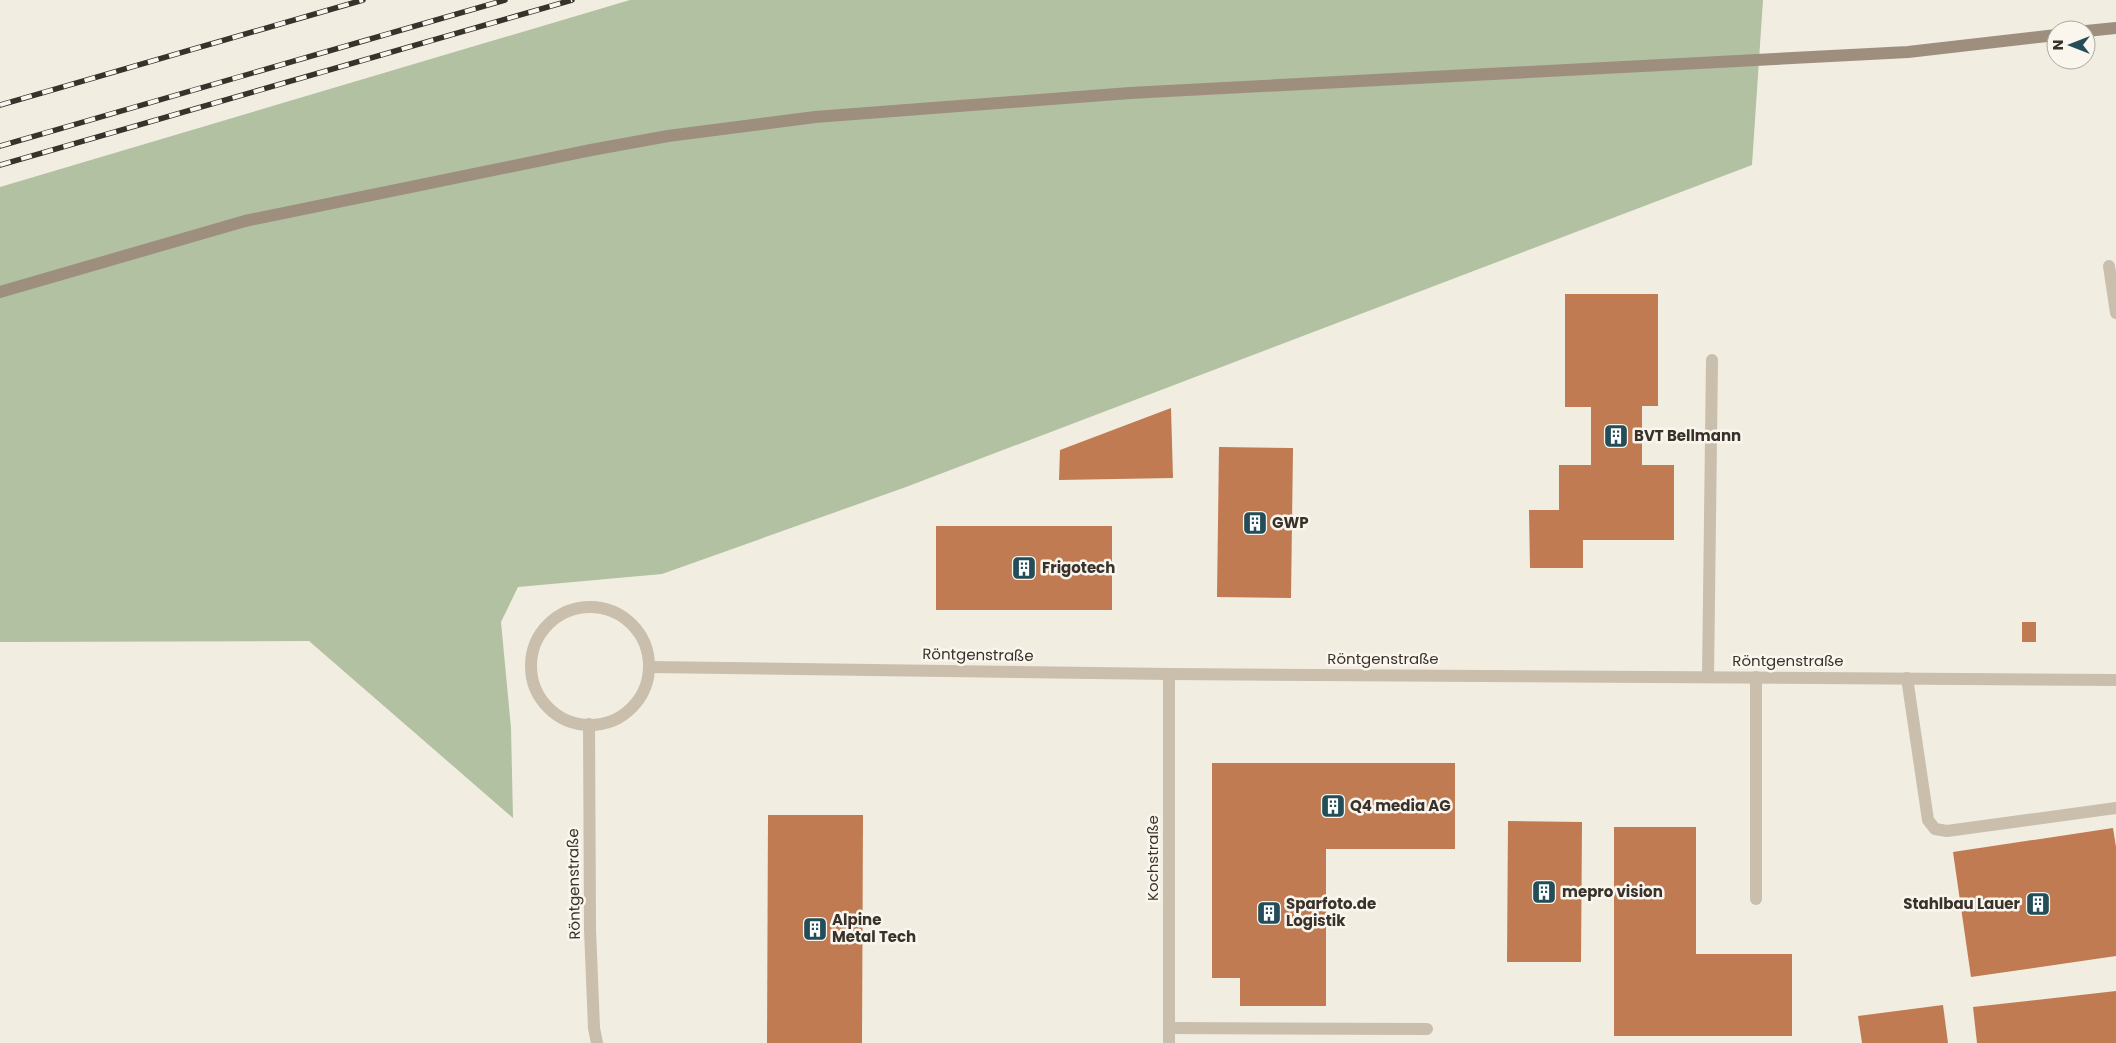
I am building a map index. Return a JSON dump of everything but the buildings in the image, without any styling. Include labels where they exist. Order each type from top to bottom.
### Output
[{"type":"main road","points":[[2096,30],[2116,28]]},
{"type":"main road","points":[[0,292],[245,221],[590,150],[668,136],[815,117],[1130,93],[1880,54],[2046,36]]},
{"type":"street","points":[[2108,266],[2116,313]]},
{"type":"street","points":[[1708,677],[1712,360]]},
{"type":"street","points":[[585,607],[604,608],[623,616],[637,630],[646,647],[649,667],[646,685],[637,701],[624,714],[607,722],[589,724],[570,721],[552,711],[540,696],[532,678],[532,658],[538,639],[549,623],[565,612],[585,607]]},
{"type":"street","name":"Röntgenstraße","points":[[649,667],[1169,674],[2116,680]]},
{"type":"street","name":"Kochstraße","points":[[1169,674],[1169,1043]]},
{"type":"street","points":[[1756,677],[1756,899]]},
{"type":"street","points":[[1907,678],[1928,820],[1935,829],[1947,831],[2116,808]]},
{"type":"street","name":"Röntgenstraße","points":[[589,724],[590,929],[594,1028],[597,1043]]},
{"type":"street","points":[[1169,1028],[1427,1029]]},
{"type":"green space","points":[[630,0],[1763,0],[1752,165],[906,487],[662,574],[518,587],[501,622],[511,728],[513,818],[309,641],[0,642],[0,187]]},
{"type":"railway","points":[[0,105],[363,0]]},
{"type":"railway","points":[[0,146],[505,0]]},
{"type":"railway","points":[[0,165],[572,0]]},
{"type":"place","name":"BVT Bellmann","points":[[1616,436]]},
{"type":"place","name":"GWP","points":[[1255,523]]},
{"type":"place","name":"Frigotech","points":[[1024,568]]},
{"type":"place","name":"Q4 media AG","points":[[1333,806]]},
{"type":"place","name":"mepro vision","points":[[1544,892]]},
{"type":"place","name":"Stahlbau Lauer","points":[[2038,904]]},
{"type":"place","name":"Sparfoto.de Logistik","points":[[1269,913]]},
{"type":"place","name":"Alpine Metal Tech","points":[[815,929]]}]
